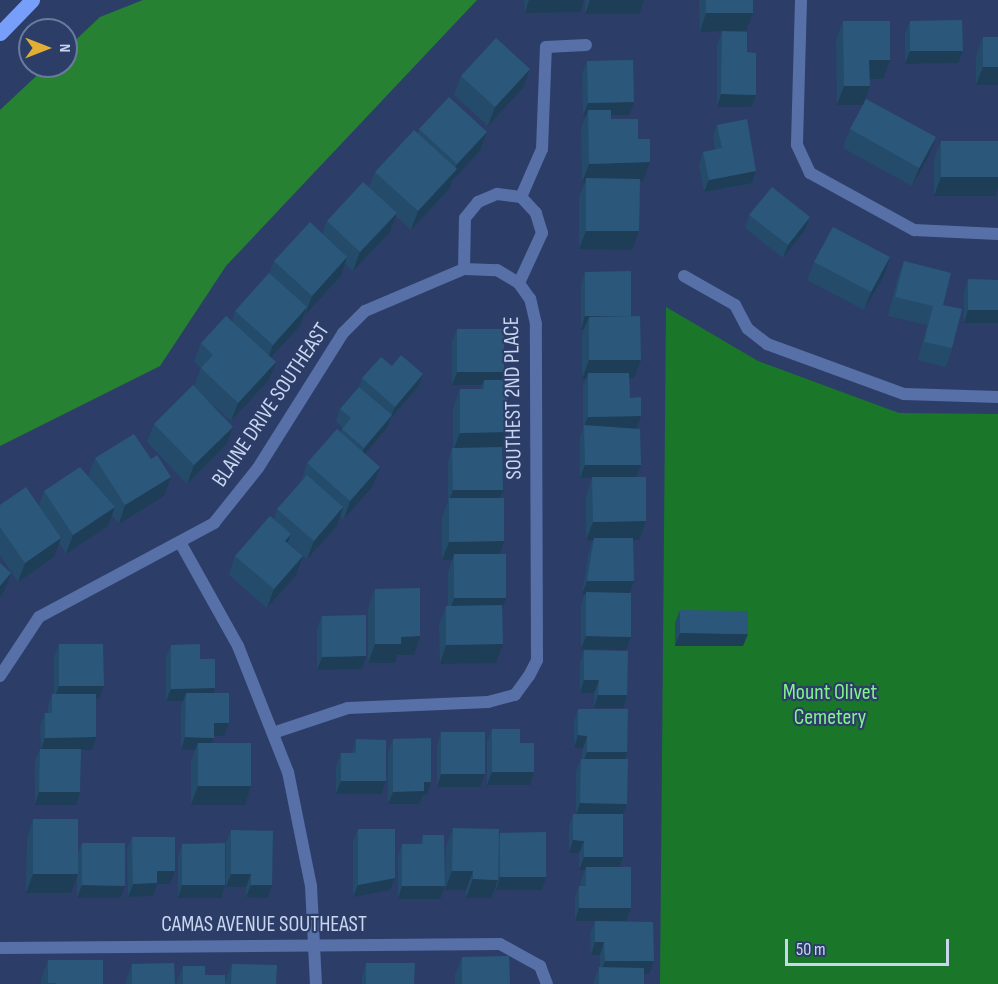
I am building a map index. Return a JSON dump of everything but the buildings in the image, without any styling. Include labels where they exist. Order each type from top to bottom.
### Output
[{"type":"main road","points":[[0,33],[32,0]]},
{"type":"street","points":[[801,0],[797,145],[810,173],[914,230],[998,234]]},
{"type":"street","points":[[464,269],[465,218],[478,202],[497,194],[521,197],[542,149],[546,48],[586,45]]},
{"type":"street","name":"SOUTHEST 2ND PLACE","points":[[273,733],[348,708],[488,702],[515,694],[537,660],[536,324],[519,283],[542,233],[536,213],[521,197]]},
{"type":"street","name":"BLAINE DRIVE SOUTHEAST","points":[[0,676],[6,660],[39,617],[181,544],[214,523],[235,499],[343,333],[365,311],[464,269],[496,270],[519,283]]},
{"type":"street","points":[[684,276],[735,305],[748,329],[767,344],[904,394],[998,397]]},
{"type":"street","points":[[181,544],[238,646],[273,733],[303,831],[316,946],[316,984]]},
{"type":"street","name":"CAMAS AVENUE SOUTHEAST","points":[[0,948],[500,944],[525,955],[540,966],[547,984]]},
{"type":"green space","points":[[143,0],[477,0],[226,266],[160,366],[0,446],[0,110],[34,78],[78,78],[78,38],[100,17]]},
{"type":"green space","name":"Mount Olivet Cemetery","points":[[666,307],[758,361],[899,413],[998,414],[998,984],[660,984]]}]
